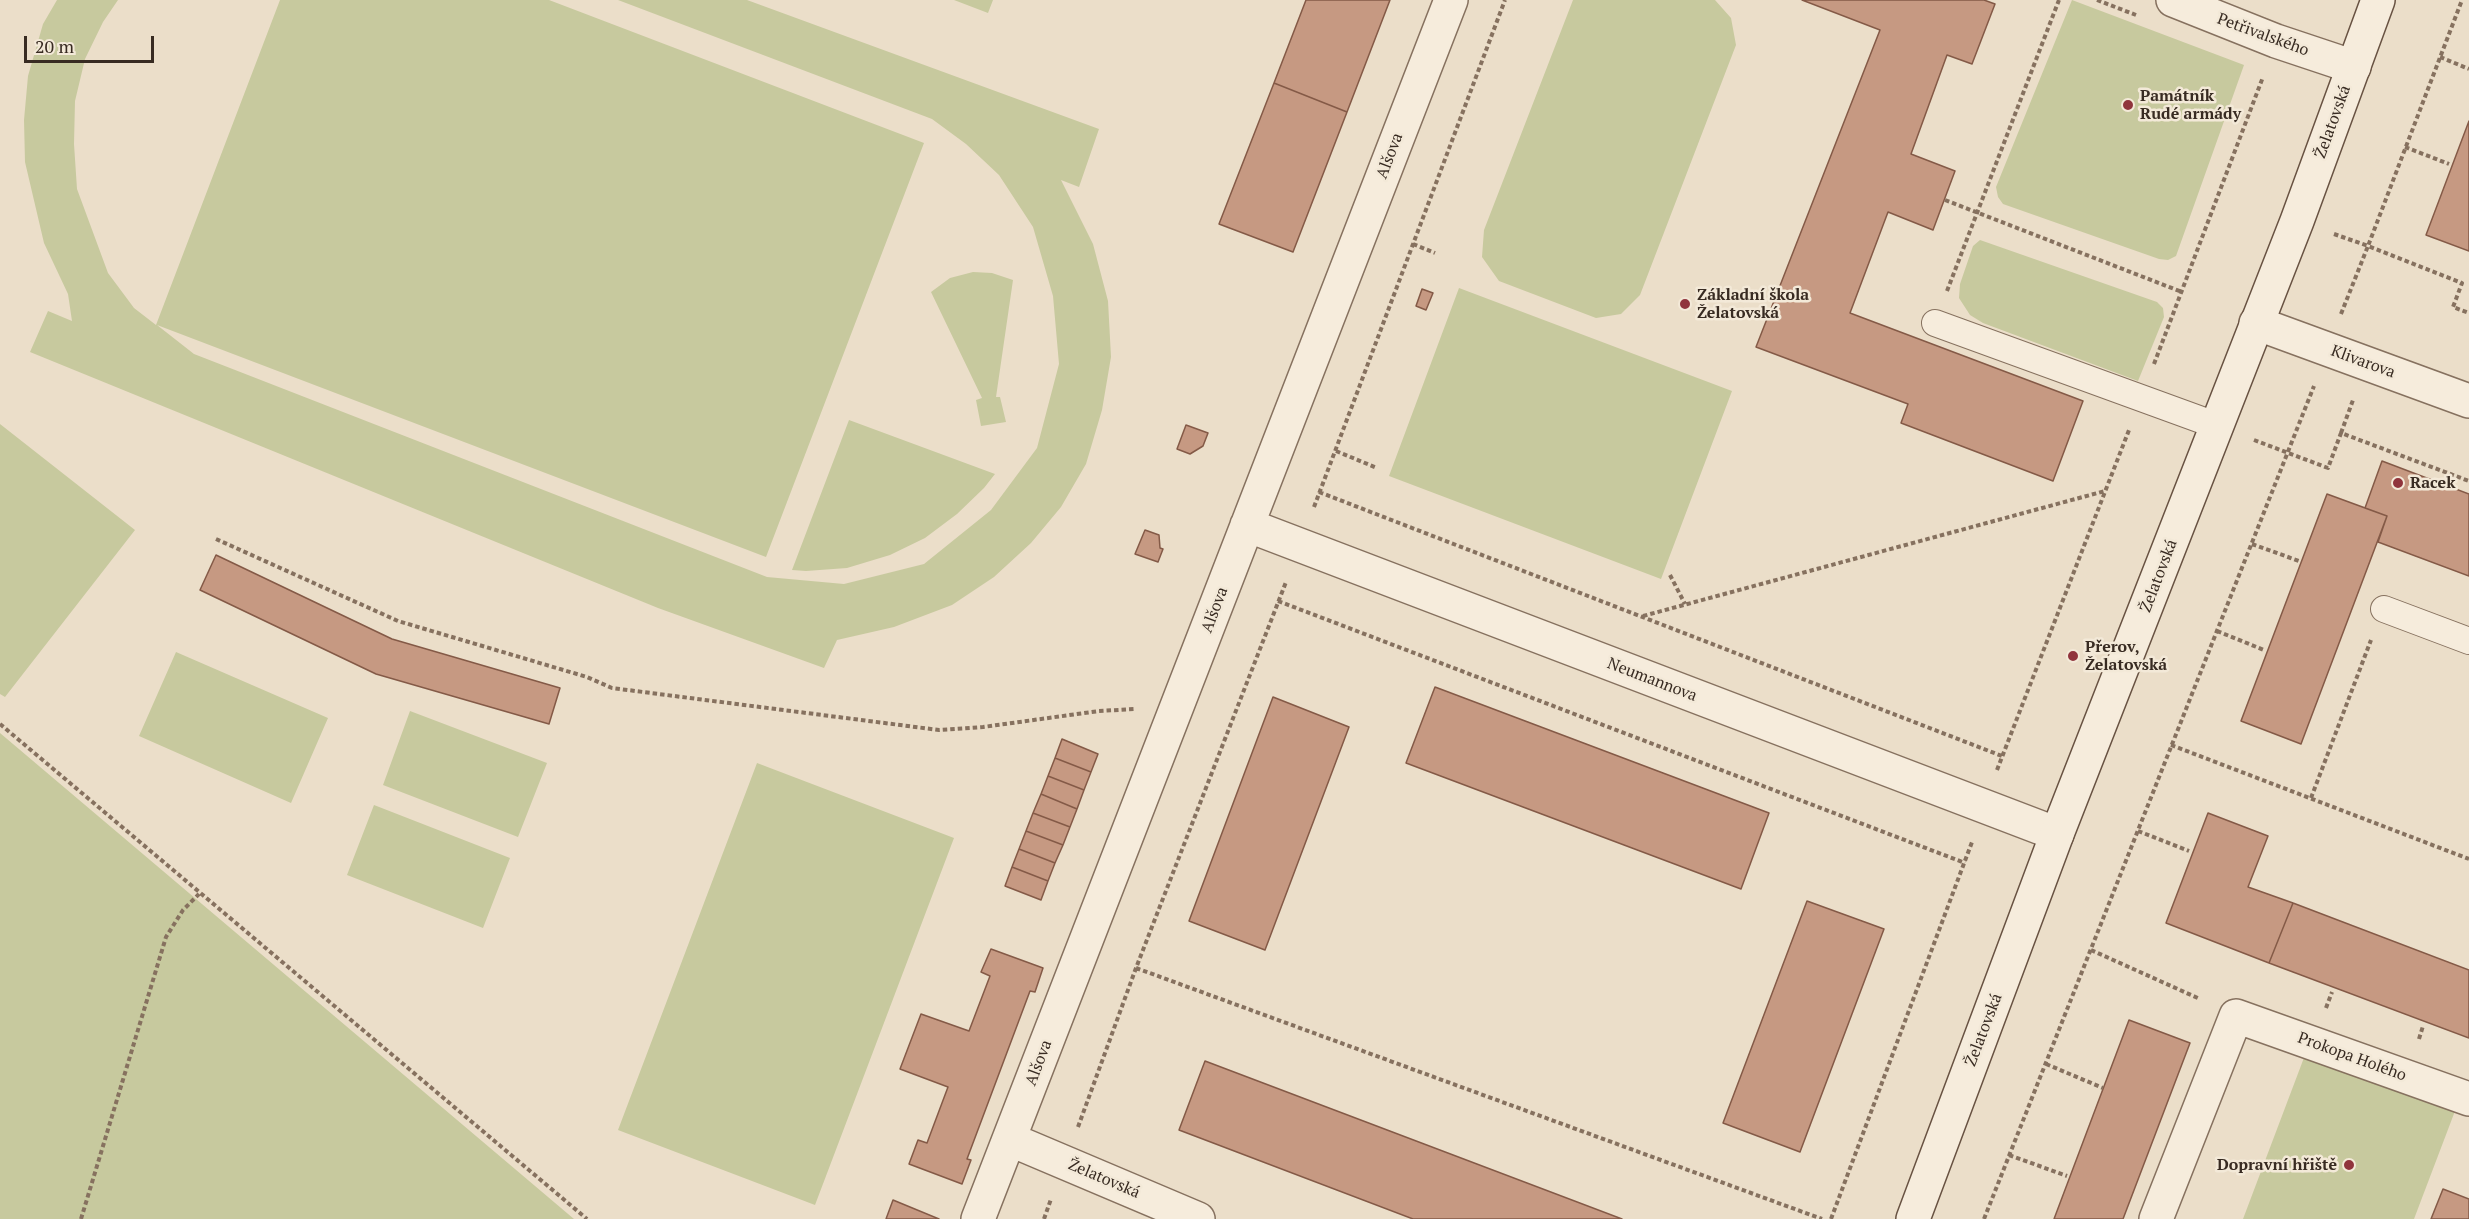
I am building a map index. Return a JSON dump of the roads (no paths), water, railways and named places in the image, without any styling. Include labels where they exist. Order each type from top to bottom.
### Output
[{"type":"street","name":"Alšova","points":[[978,1219],[1451,0]]},
{"type":"street","name":"Petřivalského","points":[[2173,0],[2276,41],[2354,67]]},
{"type":"street","name":"Želatovská","points":[[1913,1219],[2057,834],[2297,221],[2378,0]]},
{"type":"street","name":"Klivarova","points":[[2256,323],[2469,400]]},
{"type":"street","name":"Neumannova","points":[[1247,525],[2057,834]]},
{"type":"street","name":"Prokopa Holého","points":[[2156,1219],[2236,1016],[2469,1099]]},
{"type":"street","name":"Želatovská","points":[[1009,1139],[1198,1219]]},
{"type":"lane","points":[[1935,323],[2218,426]]},
{"type":"lane","points":[[2384,609],[2468,639]]},
{"type":"place","name":"Památník Rudé armády","points":[[2128,105]]},
{"type":"place","name":"Základní škola Želatovská","points":[[1685,304]]},
{"type":"place","name":"Racek","points":[[2398,483]]},
{"type":"place","name":"Přerov, Želatovská","points":[[2073,656]]},
{"type":"place","name":"Dopravní hřiště","points":[[2349,1165]]}]
